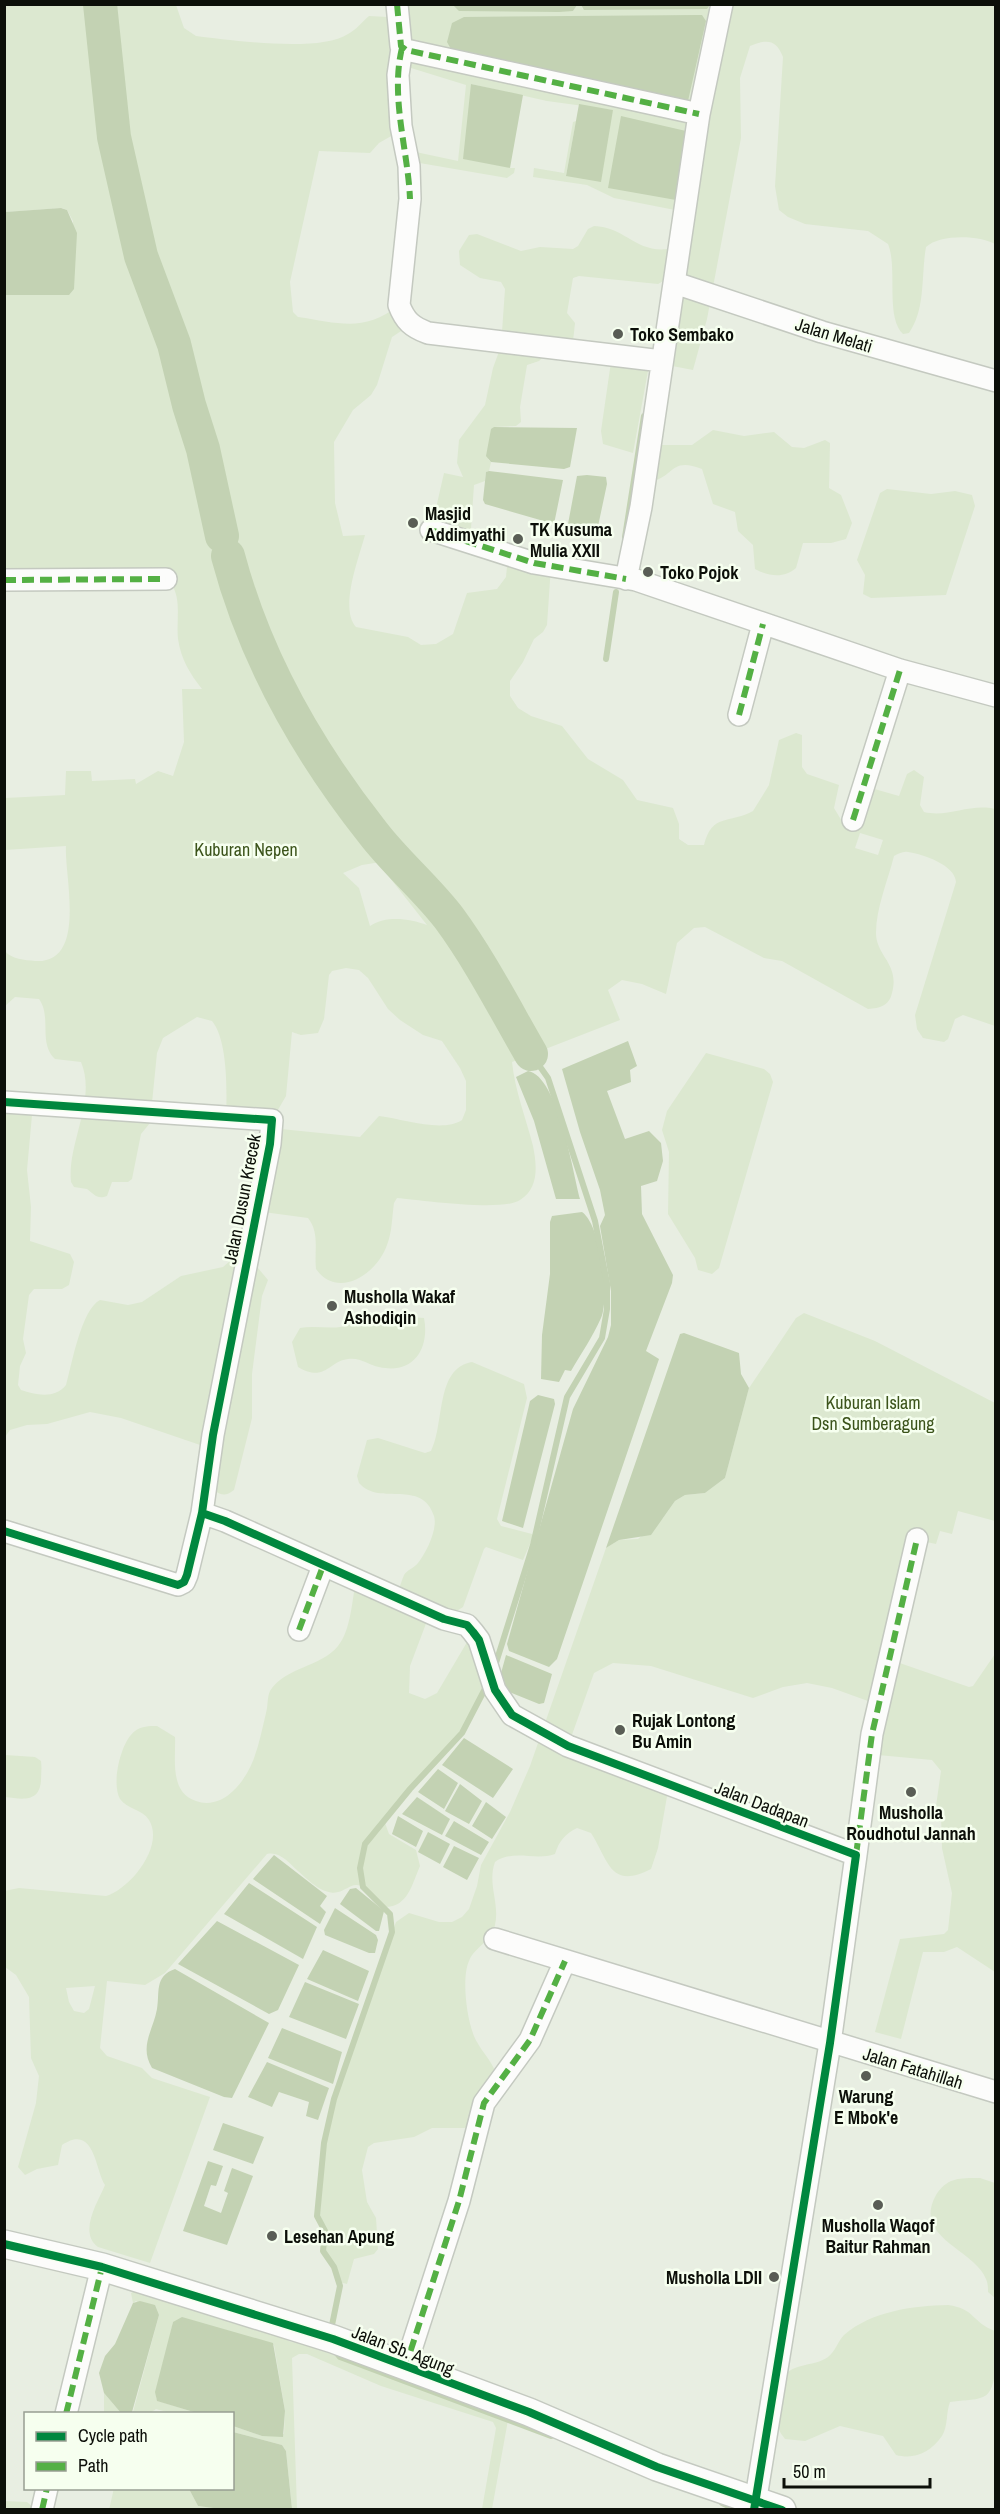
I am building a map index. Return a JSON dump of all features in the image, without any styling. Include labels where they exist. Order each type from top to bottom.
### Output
[{"type":"street","points":[[397,4],[402,48],[398,75],[401,126],[409,166],[410,199],[399,305],[404,318],[410,325],[428,333],[662,361]]},
{"type":"street","points":[[626,579],[641,507],[699,114],[722,4]]},
{"type":"street","points":[[402,48],[699,114]]},
{"type":"street","name":"Jalan Melati","points":[[675,283],[822,332],[996,381]]},
{"type":"street","points":[[431,530],[534,563],[636,580],[900,670],[996,696]]},
{"type":"street","points":[[4,580],[166,579]]},
{"type":"street","points":[[739,715],[763,624]]},
{"type":"street","points":[[853,820],[900,670]]},
{"type":"street","name":"Jalan Dusun Krecek","points":[[4,1102],[272,1120],[270,1144],[213,1436],[202,1513]]},
{"type":"street","points":[[4,1531],[178,1585],[184,1582],[202,1513]]},
{"type":"street","name":"Jalan Dadapan","points":[[202,1513],[444,1619],[467,1626],[479,1640],[495,1690],[512,1715],[568,1746],[856,1855]]},
{"type":"street","points":[[755,2505],[830,2043],[872,1734],[917,1539]]},
{"type":"street","points":[[299,1630],[323,1566]]},
{"type":"street","name":"Jalan Fatahillah","points":[[495,1939],[996,2092]]},
{"type":"street","points":[[405,2368],[459,2201],[484,2103],[530,2040],[566,1961]]},
{"type":"street","name":"Jalan Sb. Agung","points":[[4,2244],[102,2267],[333,2339],[405,2368],[529,2412],[657,2467],[755,2505],[782,2510]]},
{"type":"street","points":[[66,2412],[102,2267]]},
{"type":"street","points":[[42,2510],[47,2490]]},
{"type":"green space","name":"Kuburan Nepen","points":[[577,4],[583,9],[710,7],[710,4],[995,5],[995,244],[960,237],[940,240],[926,247],[921,303],[909,333],[903,334],[894,316],[891,254],[888,244],[868,231],[805,224],[788,217],[779,210],[775,186],[783,57],[777,47],[770,42],[750,46],[740,78],[741,138],[707,319],[693,370],[667,365],[676,271],[665,267],[667,279],[658,284],[579,276],[573,278],[567,313],[575,323],[572,350],[548,352],[539,361],[527,365],[520,407],[521,422],[516,426],[494,427],[488,459],[491,462],[489,471],[486,472],[485,481],[474,485],[470,543],[431,530],[444,473],[463,477],[457,463],[459,440],[485,405],[493,368],[501,346],[505,289],[501,282],[480,278],[460,265],[459,251],[469,235],[477,234],[521,251],[540,247],[573,249],[578,246],[588,229],[594,226],[605,227],[647,247],[668,249],[675,210],[614,198],[587,185],[533,177],[534,168],[564,173],[573,122],[576,121],[566,176],[613,110],[547,101],[471,84],[509,168],[515,168],[514,173],[507,178],[408,161],[393,135],[379,143],[370,153],[319,151],[290,282],[293,312],[298,317],[351,324],[374,320],[399,305],[410,325],[392,337],[377,385],[371,395],[353,410],[334,442],[335,503],[343,536],[365,535],[352,582],[349,608],[351,619],[356,627],[408,637],[421,645],[436,644],[453,634],[467,593],[497,589],[506,577],[508,556],[551,566],[547,625],[543,632],[534,639],[523,662],[510,681],[510,696],[518,708],[531,716],[562,726],[588,759],[623,780],[637,800],[673,808],[679,824],[679,839],[688,845],[704,845],[707,835],[717,824],[753,811],[769,785],[779,740],[796,733],[802,735],[802,767],[807,774],[839,785],[834,808],[843,823],[864,786],[899,796],[907,774],[914,770],[924,777],[920,805],[924,812],[995,809],[995,1026],[963,1015],[955,1019],[948,1039],[944,1042],[923,1038],[917,1029],[915,1015],[956,882],[950,870],[922,855],[906,852],[894,856],[883,894],[876,933],[894,983],[889,1001],[880,1007],[868,1009],[782,961],[764,958],[705,927],[694,928],[677,943],[666,994],[642,984],[622,980],[608,990],[620,1020],[512,1062],[535,1161],[534,1183],[526,1195],[520,1200],[497,1205],[397,1198],[394,1203],[389,1240],[382,1256],[366,1274],[356,1280],[345,1283],[335,1282],[325,1278],[316,1269],[315,1236],[308,1218],[256,1211],[271,1128],[360,1137],[379,1116],[422,1124],[444,1125],[462,1120],[466,1110],[466,1081],[442,1041],[423,1035],[400,1020],[388,1009],[368,978],[359,970],[346,968],[332,971],[329,975],[324,1019],[318,1033],[301,1035],[292,1032],[286,1096],[272,1120],[226,1118],[224,1053],[212,1021],[197,1017],[163,1038],[157,1053],[150,1123],[141,1134],[132,1179],[128,1182],[112,1182],[107,1196],[104,1197],[96,1196],[87,1189],[74,1187],[71,1182],[73,1152],[86,1091],[81,1062],[55,1059],[50,1053],[46,1038],[45,1014],[39,999],[15,997],[5,1006],[5,951],[23,960],[35,961],[51,958],[62,949],[68,934],[70,916],[66,846],[5,850],[5,798],[65,795],[66,771],[91,771],[92,781],[135,779],[136,784],[158,771],[173,776],[184,742],[182,689],[202,689],[181,653],[178,639],[178,603],[171,583],[5,581],[5,295],[69,295],[73,221],[67,210],[62,208],[5,212],[5,5],[176,5],[184,28],[196,36],[274,44],[317,43],[335,40],[351,32],[369,16],[388,17],[397,7],[386,5],[453,5],[573,11]],"holes":[[[411,68],[466,85],[458,161],[411,151],[408,77]],[[860,833],[883,840],[878,855],[855,848]],[[381,862],[382,868],[427,925],[391,919],[370,926],[359,888],[343,873],[362,865]]]},
{"type":"green space","points":[[612,355],[650,360],[633,453],[603,444],[601,431]]},
{"type":"green space","points":[[713,430],[744,436],[774,432],[792,447],[804,448],[825,440],[830,443],[829,488],[841,495],[852,523],[846,539],[831,543],[803,543],[796,568],[786,574],[771,575],[755,569],[753,545],[738,531],[735,512],[713,504],[702,469],[678,466],[664,476],[651,481],[660,445],[692,445]]},
{"type":"green space","points":[[887,489],[931,494],[955,491],[972,495],[975,506],[946,595],[871,598],[863,594],[865,575],[857,560],[880,493]]},
{"type":"green space","points":[[706,1053],[764,1069],[770,1074],[773,1082],[719,1268],[712,1274],[698,1270],[695,1258],[668,1214],[669,1152],[662,1130],[667,1111]]},
{"type":"green space","points":[[5,1102],[33,1104],[27,1170],[31,1207],[30,1241],[70,1254],[74,1262],[69,1285],[62,1289],[34,1289],[29,1295],[23,1339],[26,1353],[20,1366],[18,1385],[21,1390],[51,1394],[66,1385],[82,1326],[93,1306],[100,1300],[128,1305],[142,1302],[181,1276],[223,1267],[243,1250],[268,1280],[262,1296],[252,1374],[252,1418],[234,1490],[228,1494],[212,1490],[206,1447],[121,1418],[90,1412],[47,1424],[27,1425],[10,1430],[5,1437]]},
{"type":"green space","points":[[356,1313],[424,1318],[424,1340],[416,1357],[401,1367],[391,1368],[352,1359],[315,1373],[298,1367],[292,1342],[300,1328],[346,1326],[352,1324]]},
{"type":"green space","name":"Kuburan Islam Dsn Sumberagung","points":[[804,1313],[875,1341],[995,1403],[995,1521],[958,1511],[952,1534],[940,1531],[936,1544],[917,1540],[891,1660],[969,1687],[973,1686],[995,1654],[995,1972],[957,1947],[944,1952],[923,1952],[901,2039],[875,2032],[900,1939],[944,1934],[948,1930],[952,1893],[942,1848],[941,1814],[936,1806],[941,1771],[932,1760],[878,1755],[879,1705],[832,1688],[807,1683],[783,1687],[753,1698],[651,1666],[613,1663],[594,1673],[568,1746],[669,1785],[658,1848],[651,1869],[637,1875],[619,1874],[607,1862],[591,1833],[577,1828],[563,1838],[555,1854],[509,1856],[495,1862],[492,1878],[496,1909],[495,1925],[491,1936],[475,1951],[469,1961],[465,1990],[473,2035],[496,2073],[473,2125],[464,2128],[432,2128],[414,2137],[374,2143],[368,2147],[362,2170],[367,2202],[376,2218],[378,2249],[374,2254],[354,2259],[347,2284],[339,2282],[334,2267],[323,2251],[325,2231],[317,2216],[324,2143],[334,2099],[396,1922],[409,1913],[439,1922],[452,1922],[462,1917],[469,1909],[481,1865],[510,1812],[530,1766],[606,1548],[619,1540],[638,1539],[663,1518],[675,1501],[685,1495],[705,1493],[725,1478],[749,1388],[796,1318]]},
{"type":"green space","points":[[472,1362],[524,1384],[527,1398],[497,1519],[501,1526],[532,1534],[533,1537],[523,1560],[486,1547],[484,1549],[463,1607],[455,1612],[430,1613],[410,1666],[409,1693],[425,1699],[437,1693],[473,1632],[487,1685],[462,1733],[384,1820],[389,1834],[416,1850],[420,1866],[404,1899],[393,1906],[385,1907],[360,1885],[333,1893],[327,1892],[311,1883],[284,1858],[276,1854],[267,1854],[165,1973],[145,1985],[107,1981],[100,2048],[107,2056],[142,2068],[152,2078],[210,2097],[150,2263],[98,2247],[92,2241],[90,2225],[94,2208],[105,2185],[87,2144],[81,2140],[73,2140],[62,2145],[58,2165],[37,2169],[25,2175],[18,2167],[36,2103],[39,2076],[31,2058],[29,1997],[16,1975],[5,1967],[4,1891],[19,1888],[106,1896],[125,1885],[134,1876],[149,1854],[153,1830],[146,1816],[120,1799],[117,1792],[117,1773],[125,1744],[130,1736],[140,1728],[157,1726],[175,1737],[176,1774],[181,1790],[187,1797],[206,1803],[216,1802],[229,1795],[240,1783],[255,1755],[270,1691],[285,1677],[322,1659],[338,1646],[346,1632],[356,1580],[396,1597],[404,1575],[416,1565],[424,1553],[433,1534],[435,1521],[428,1505],[420,1498],[411,1495],[378,1493],[368,1490],[359,1483],[357,1476],[367,1440],[378,1438],[425,1453],[431,1451],[446,1386],[460,1366]],"holes":[[[95,1986],[89,2009],[84,2013],[74,2011],[66,1988]]]},
{"type":"green space","points":[[5,1755],[35,1757],[41,1761],[41,1781],[37,1793],[23,1799],[5,1797]]},
{"type":"green space","points":[[980,2178],[995,2183],[995,2298],[988,2292],[987,2281],[979,2269],[938,2233],[932,2222],[931,2210],[940,2189],[955,2180]]},
{"type":"green space","points":[[135,2291],[273,2333],[291,2342],[301,2343],[508,2420],[492,2509],[482,2509],[496,2428],[493,2422],[381,2386],[307,2354],[299,2354],[292,2358],[297,2509],[292,2509],[286,2451],[282,2445],[234,2432],[234,2426],[262,2436],[284,2434],[285,2411],[274,2345],[173,2322],[156,2398],[158,2401],[194,2412],[167,2412],[156,2409],[152,2412],[133,2412],[159,2315],[136,2301],[133,2303],[131,2293]]},
{"type":"green space","points":[[948,2305],[964,2309],[981,2324],[995,2331],[995,2367],[992,2386],[983,2397],[950,2402],[944,2432],[938,2442],[922,2453],[903,2456],[896,2455],[883,2436],[840,2426],[805,2441],[785,2439],[779,2429],[779,2400],[784,2378],[790,2370],[828,2357],[844,2335],[867,2320],[893,2311]]},
{"type":"green space","points":[[104,2393],[120,2412],[104,2412]]},
{"type":"green space","points":[[114,2490],[190,2490],[198,2506],[229,2509],[109,2510]]},
{"type":"green space","points":[[4,2501],[27,2502],[35,2509],[5,2509]]},
{"type":"shaded area","points":[[581,4],[710,5],[707,9],[584,10]]},
{"type":"shaded area","points":[[453,5],[577,5],[573,11],[559,12],[459,11]]},
{"type":"shaded area","points":[[702,15],[706,21],[688,101],[452,51],[447,42],[452,23],[464,17]]},
{"type":"shaded area","points":[[471,84],[523,95],[510,168],[463,159]]},
{"type":"shaded area","points":[[579,104],[613,110],[601,182],[566,176]]},
{"type":"shaded area","points":[[621,116],[686,131],[676,200],[608,188]]},
{"type":"shaded area","points":[[61,208],[67,210],[77,233],[74,289],[69,295],[5,295],[5,212]]},
{"type":"shaded area","points":[[494,427],[577,428],[570,467],[564,469],[491,462],[486,456],[491,429]]},
{"type":"shaded area","points":[[486,472],[563,480],[554,524],[485,504],[483,500]]},
{"type":"shaded area","points":[[577,476],[606,477],[607,484],[597,531],[592,533],[569,528],[568,524]]},
{"type":"shaded area","points":[[628,1041],[637,1066],[630,1070],[631,1082],[607,1091],[625,1139],[649,1131],[661,1143],[663,1161],[657,1181],[641,1186],[642,1214],[673,1275],[672,1283],[646,1351],[659,1359],[557,1659],[549,1667],[509,1651],[507,1644],[573,1409],[608,1337],[611,1325],[611,1291],[600,1226],[605,1215],[600,1190],[562,1069]]},
{"type":"shaded area","points":[[528,1071],[539,1077],[548,1089],[556,1107],[580,1199],[556,1199],[534,1121],[516,1077]]},
{"type":"shaded area","points":[[582,1212],[589,1219],[599,1246],[604,1279],[604,1308],[601,1318],[571,1371],[565,1370],[559,1382],[541,1379],[542,1335],[550,1274],[550,1222],[552,1216]]},
{"type":"shaded area","points":[[684,1333],[739,1353],[741,1374],[749,1388],[725,1478],[705,1493],[685,1495],[675,1501],[651,1535],[619,1540],[606,1548],[680,1334]]},
{"type":"shaded area","points":[[538,1395],[554,1399],[555,1404],[523,1528],[502,1521],[530,1401]]},
{"type":"shaded area","points":[[506,1655],[552,1674],[544,1703],[539,1704],[502,1689],[498,1684]]},
{"type":"shaded area","points":[[464,1738],[513,1769],[493,1798],[442,1765]]},
{"type":"shaded area","points":[[438,1769],[458,1783],[444,1809],[418,1792]]},
{"type":"shaded area","points":[[460,1784],[482,1801],[469,1824],[445,1811]]},
{"type":"shaded area","points":[[417,1797],[450,1819],[442,1835],[402,1814]]},
{"type":"shaded area","points":[[486,1802],[506,1817],[492,1839],[472,1826]]},
{"type":"shaded area","points":[[398,1816],[423,1831],[416,1847],[392,1834]]},
{"type":"shaded area","points":[[454,1821],[489,1842],[481,1855],[445,1836]]},
{"type":"shaded area","points":[[428,1832],[450,1844],[440,1864],[418,1852]]},
{"type":"shaded area","points":[[454,1846],[479,1858],[467,1880],[443,1867]]},
{"type":"shaded area","points":[[274,1855],[327,1896],[320,1906],[326,1912],[320,1924],[253,1879]]},
{"type":"shaded area","points":[[249,1883],[317,1927],[303,1959],[224,1914]]},
{"type":"shaded area","points":[[356,1888],[384,1911],[379,1931],[340,1904],[350,1889]]},
{"type":"shaded area","points":[[335,1908],[376,1935],[378,1940],[375,1953],[369,1953],[325,1935],[324,1930]]},
{"type":"shaded area","points":[[217,1921],[299,1965],[278,2010],[269,2014],[178,1964]]},
{"type":"shaded area","points":[[323,1950],[369,1971],[358,2001],[307,1979]]},
{"type":"shaded area","points":[[175,1969],[269,2023],[232,2098],[224,2097],[152,2068],[148,2060],[147,2045],[157,2009],[159,1986],[164,1976]]},
{"type":"shaded area","points":[[305,1982],[359,2004],[346,2039],[289,2017]]},
{"type":"shaded area","points":[[282,2028],[342,2052],[333,2084],[268,2058]]},
{"type":"shaded area","points":[[267,2062],[329,2088],[318,2120],[306,2116],[309,2102],[279,2092],[272,2107],[248,2097]]},
{"type":"shaded area","points":[[223,2123],[264,2137],[253,2164],[213,2150]]},
{"type":"shaded area","points":[[208,2161],[223,2166],[216,2186],[211,2185],[204,2206],[221,2213],[228,2193],[224,2191],[232,2168],[253,2176],[227,2245],[183,2231]]},
{"type":"shaded area","points":[[140,2301],[155,2305],[159,2315],[132,2412],[120,2412],[104,2393],[99,2373],[105,2356],[115,2344],[133,2303]]},
{"type":"shaded area","points":[[182,2317],[273,2343],[285,2411],[283,2437],[262,2436],[234,2426],[234,2412],[194,2412],[157,2401],[155,2392],[173,2322]]},
{"type":"shaded area","points":[[234,2432],[282,2445],[286,2451],[292,2509],[229,2510],[198,2506],[190,2490],[234,2490]]},
{"type":"waterway","points":[[100,4],[114,137],[141,256],[174,344],[203,449],[222,536]]},
{"type":"waterway","points":[[625,537],[644,416]]},
{"type":"waterway","points":[[228,556],[253,631],[286,702],[306,736],[349,802],[373,833],[449,918],[482,968],[531,1054]]},
{"type":"waterway","points":[[606,659],[616,592]]},
{"type":"waterway","points":[[495,1666],[533,1545],[567,1397],[602,1338],[607,1309],[607,1283],[595,1221],[548,1078],[531,1054]]},
{"type":"waterway","points":[[331,2330],[340,2286],[334,2267],[323,2251],[325,2231],[317,2216],[324,2143],[334,2099],[392,1932],[390,1914],[363,1887],[360,1868],[365,1844],[410,1789],[462,1733],[488,1683]]},
{"type":"waterway","points":[[335,2351],[340,2357],[551,2436]]},
{"type":"waterway","points":[[722,2503],[737,2510]]},
{"type":"marked path","points":[[397,4],[401,46],[406,50],[699,114]]},
{"type":"marked path","points":[[402,48],[398,85],[399,104],[410,199]]},
{"type":"marked path","points":[[431,530],[534,563],[626,579]]},
{"type":"marked path","points":[[4,580],[166,579]]},
{"type":"marked path","points":[[739,715],[763,624]]},
{"type":"marked path","points":[[853,820],[900,670]]},
{"type":"marked path","points":[[856,1855],[872,1734],[917,1539]]},
{"type":"marked path","points":[[299,1630],[323,1566]]},
{"type":"marked path","points":[[405,2368],[459,2201],[484,2103],[530,2040],[565,1961]]},
{"type":"marked path","points":[[66,2412],[102,2267]]},
{"type":"marked path","points":[[42,2510],[47,2490]]},
{"type":"cycle path","points":[[4,1102],[272,1120],[270,1144],[213,1435],[202,1513]]},
{"type":"cycle path","points":[[4,1531],[178,1585],[184,1582],[187,1575],[202,1513],[225,1521],[444,1619],[467,1625],[479,1640],[495,1690],[512,1715],[568,1746],[856,1855],[830,2043],[754,2510]]},
{"type":"cycle path","points":[[4,2244],[102,2267],[333,2339],[529,2412],[657,2467],[782,2510]]},
{"type":"place","name":"Toko Sembako","points":[[618,334]]},
{"type":"place","name":"Masjid Addimyathi","points":[[413,523]]},
{"type":"place","name":"TK Kusuma Mulia XXII","points":[[518,539]]},
{"type":"place","name":"Toko Pojok","points":[[648,572]]},
{"type":"place","name":"Musholla Wakaf Ashodiqin","points":[[332,1306]]},
{"type":"place","name":"Rujak Lontong Bu Amin","points":[[620,1730]]},
{"type":"place","name":"Musholla Roudhotul Jannah","points":[[911,1792]]},
{"type":"place","name":"Warung E Mbok'e","points":[[866,2076]]},
{"type":"place","name":"Musholla Waqof Baitur Rahman","points":[[878,2205]]},
{"type":"place","name":"Lesehan Apung","points":[[272,2236]]},
{"type":"place","name":"Musholla LDII","points":[[774,2277]]}]
